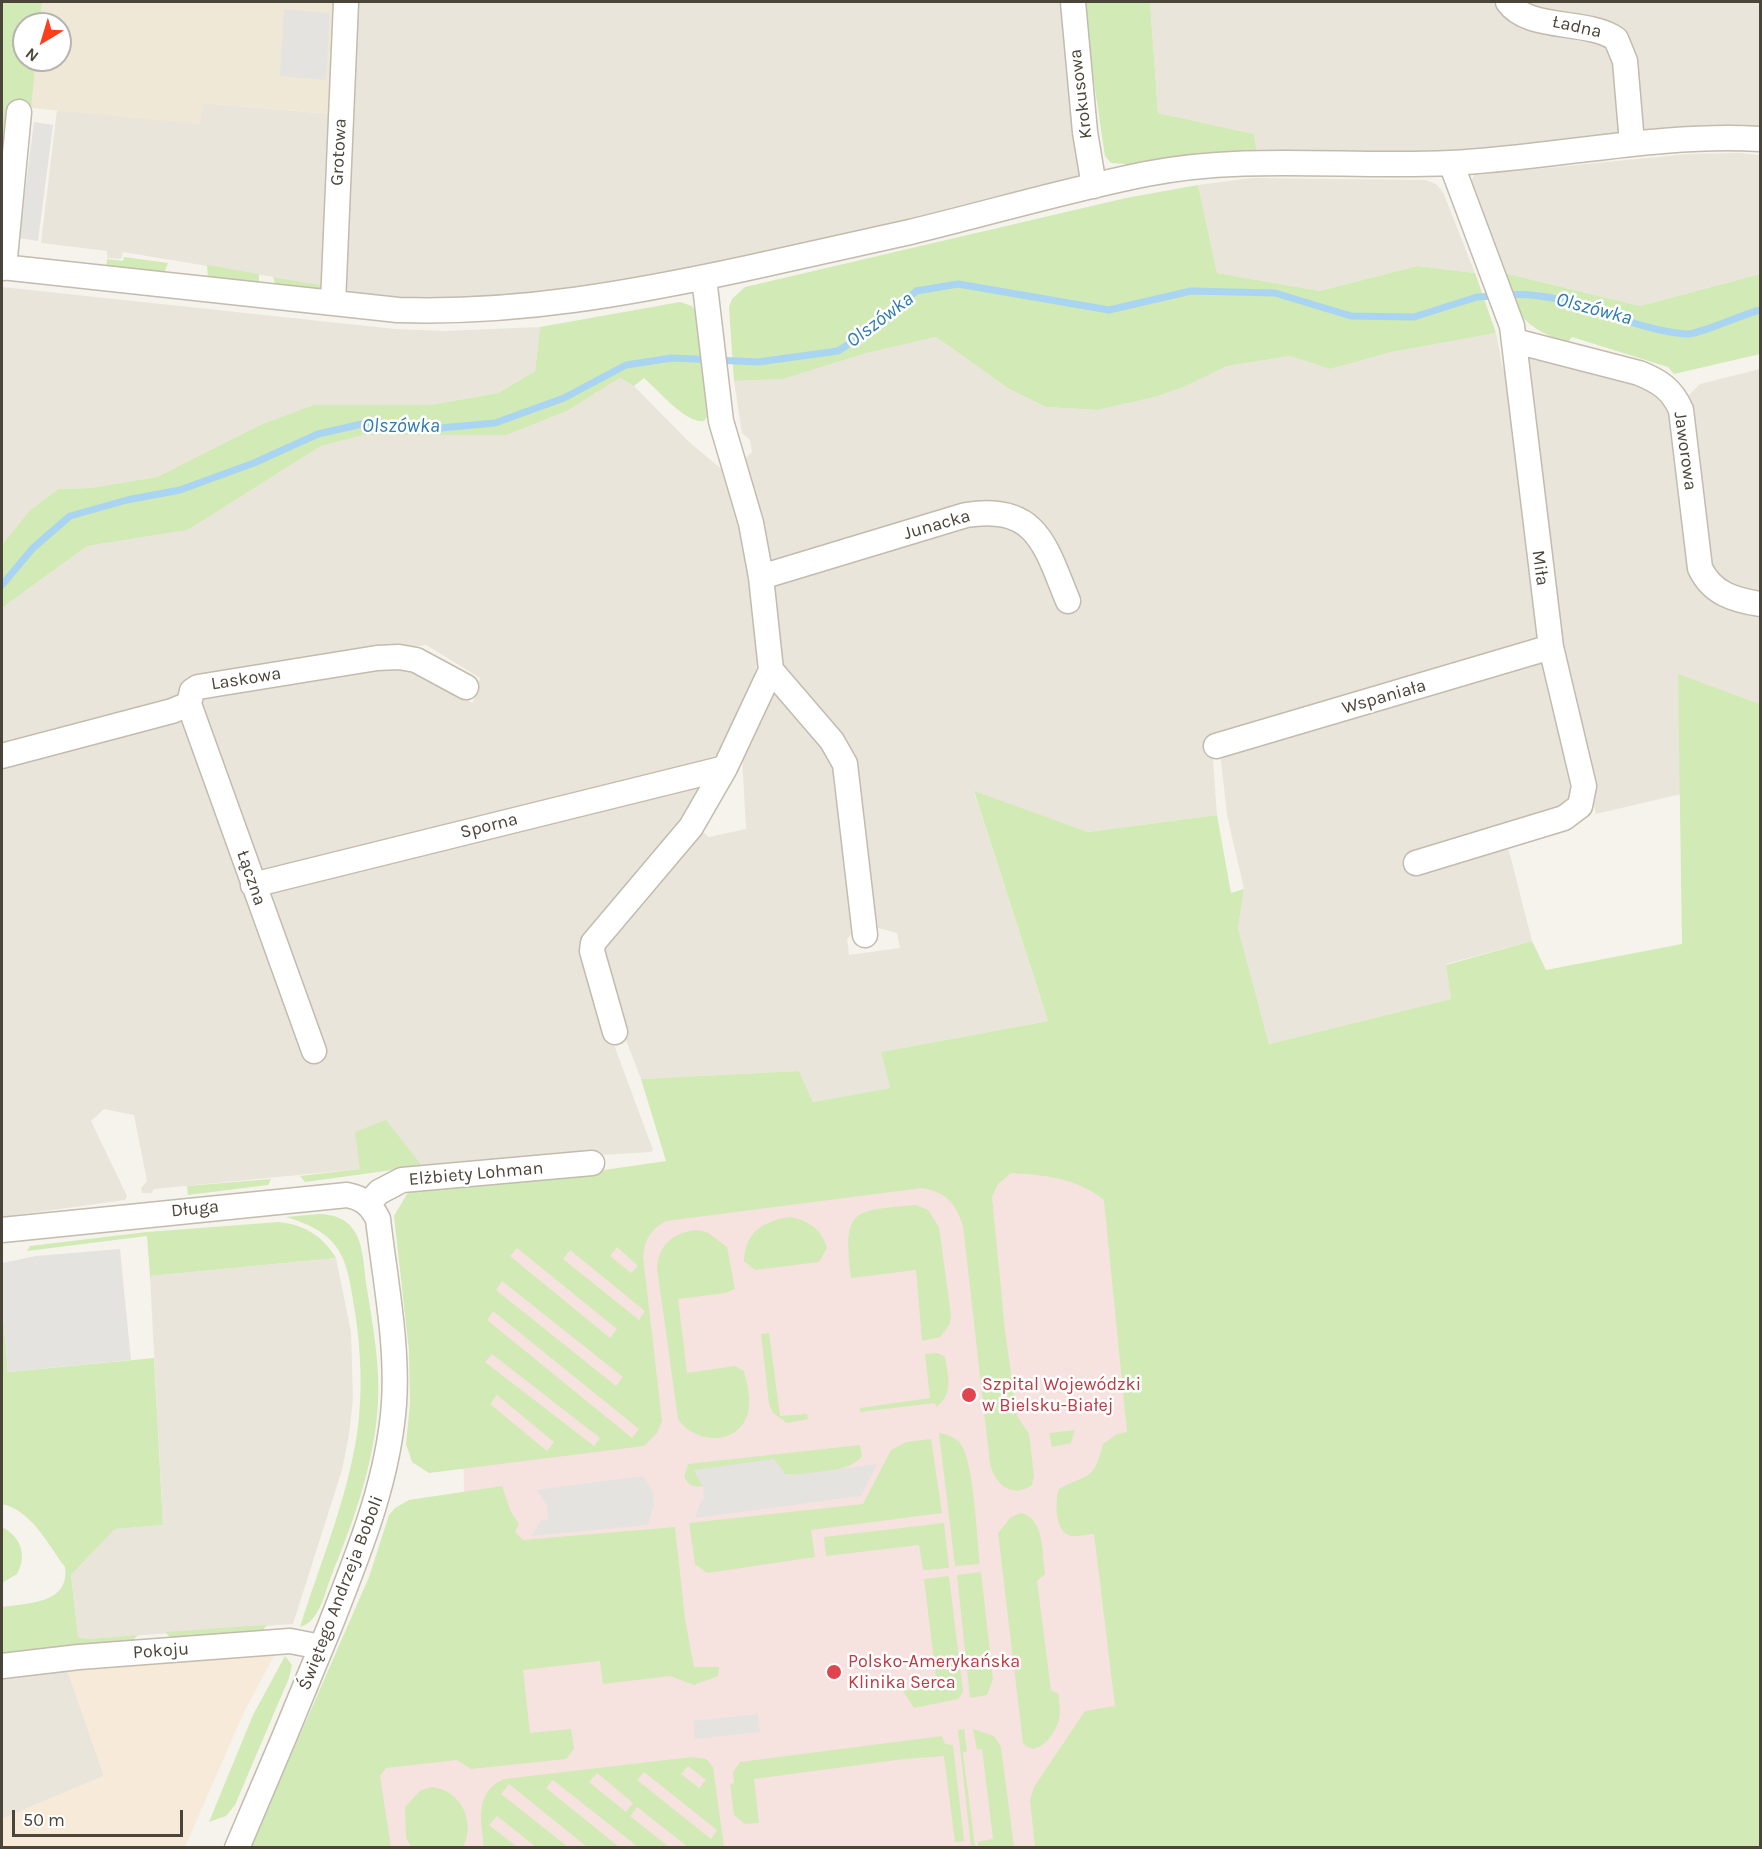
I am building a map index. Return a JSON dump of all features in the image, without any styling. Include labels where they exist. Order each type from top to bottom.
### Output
[{"type":"street","name":"Grotowa","points":[[333,303],[346,2]]},
{"type":"street","name":"Krokusowa","points":[[1073,2],[1085,132],[1094,186]]},
{"type":"street","name":"Ładna","points":[[1508,2],[1522,15],[1591,29],[1616,39],[1625,61],[1632,143]]},
{"type":"street","points":[[20,112],[3,268],[398,310],[491,309],[600,297],[704,278],[909,232],[1147,174],[1252,161],[1451,163],[1681,139],[1761,138]]},
{"type":"street","name":"Miła","points":[[1416,863],[1564,818],[1580,806],[1584,786],[1551,647],[1528,480],[1513,334],[1451,163]]},
{"type":"street","points":[[615,1032],[592,951],[592,943],[691,827],[725,768],[771,670],[761,577],[744,498],[724,440],[704,278]]},
{"type":"street","name":"Jaworowa","points":[[1513,334],[1639,373],[1656,380],[1674,394],[1681,410],[1700,568],[1711,586],[1727,597],[1761,604]]},
{"type":"street","name":"Junacka","points":[[761,577],[966,515],[987,512],[1003,513],[1030,525],[1046,548],[1068,601]]},
{"type":"street","name":"Wspaniała","points":[[1216,746],[1551,647]]},
{"type":"street","name":"Laskowa","points":[[2,756],[171,711],[189,704],[192,691],[198,687],[377,658],[416,660],[466,687]]},
{"type":"street","points":[[771,670],[832,741],[845,764],[865,935]]},
{"type":"street","name":"Łączna","points":[[189,704],[315,1051]]},
{"type":"street","name":"Sporna","points":[[253,885],[725,768]]},
{"type":"street","name":"Elżbiety Lohman","points":[[373,1212],[380,1192],[402,1180],[592,1163]]},
{"type":"street","name":"Długa","points":[[2,1230],[328,1196],[356,1196],[373,1212]]},
{"type":"street","name":"Świętego Andrzeja Boboli","points":[[237,1848],[321,1647],[379,1494],[390,1438],[395,1377],[373,1212]]},
{"type":"street","name":"Pokoju","points":[[2,1666],[79,1657],[290,1641],[321,1647]]},
{"type":"shaded area","points":[[42,2],[335,2],[331,114],[203,103],[200,124],[31,108],[35,72],[72,72],[72,12],[41,12]]},
{"type":"shaded area","points":[[353,2],[1068,2],[1080,178],[907,224],[592,289],[444,303],[348,294],[344,291]]},
{"type":"shaded area","points":[[1150,2],[1501,2],[1593,35],[1614,50],[1619,131],[1615,136],[1461,154],[1257,154],[1254,134],[1158,113]]},
{"type":"shaded area","points":[[1517,2],[1760,2],[1760,130],[1652,133],[1645,130],[1639,126],[1633,61],[1564,18]]},
{"type":"shaded area","points":[[284,9],[330,13],[326,80],[280,76]]},
{"type":"shaded area","points":[[203,103],[331,114],[322,285],[123,252],[121,259],[107,258],[107,251],[41,243],[57,110],[199,123]]},
{"type":"shaded area","points":[[34,122],[53,125],[38,241],[19,238]]},
{"type":"shaded area","points":[[1688,154],[1760,155],[1760,274],[1640,306],[1504,273],[1469,183],[1475,175]]},
{"type":"shaded area","points":[[1252,178],[1426,180],[1436,184],[1443,192],[1475,273],[1417,266],[1320,291],[1217,273],[1198,185]]},
{"type":"shaded area","points":[[2,287],[395,329],[445,331],[540,327],[535,371],[498,393],[430,405],[313,405],[260,425],[157,477],[90,488],[58,489],[29,511],[2,545]]},
{"type":"shaded area","points":[[1496,333],[1503,369],[1510,371],[1544,639],[1540,643],[1215,742],[1212,746],[1217,815],[1088,832],[974,792],[1048,1021],[881,1052],[890,1088],[813,1102],[799,1071],[641,1079],[622,1030],[598,951],[599,944],[698,832],[702,831],[709,837],[746,829],[742,756],[760,707],[771,694],[784,693],[829,744],[839,766],[853,932],[847,939],[849,955],[900,948],[897,933],[871,926],[846,743],[794,684],[777,653],[769,580],[773,576],[967,519],[987,516],[1017,523],[1029,531],[1044,553],[1064,603],[1073,600],[1050,546],[1034,522],[1022,514],[996,507],[965,510],[775,565],[766,561],[745,459],[752,452],[750,440],[742,433],[734,381],[783,379],[867,353],[936,337],[1009,389],[1046,407],[1097,410],[1155,397],[1184,387],[1227,366],[1290,356],[1330,369],[1392,352]]},
{"type":"shaded area","points":[[1523,349],[1646,384],[1662,399],[1678,428],[1697,585],[1706,598],[1726,608],[1760,613],[1760,704],[1678,675],[1681,794],[1596,814],[1557,647]]},
{"type":"shaded area","points":[[1760,369],[1760,596],[1711,577],[1685,407],[1689,395],[1700,384]]},
{"type":"shaded area","points":[[620,378],[634,386],[689,442],[730,476],[734,489],[760,642],[755,676],[739,719],[724,746],[713,759],[261,872],[201,703],[203,699],[208,695],[374,667],[406,669],[473,703],[480,678],[426,645],[202,680],[178,704],[2,749],[2,608],[87,546],[188,530],[321,446],[364,435],[507,435],[567,411]]},
{"type":"shaded area","points":[[1542,657],[1578,787],[1573,804],[1407,861],[1412,874],[1506,839],[1532,941],[1446,964],[1451,999],[1269,1044],[1238,928],[1244,889],[1227,815],[1220,751]]},
{"type":"shaded area","points":[[181,717],[265,898],[271,890],[701,781],[702,794],[593,932],[610,1034],[653,1150],[651,1152],[360,1169],[154,1189],[151,1193],[142,1193],[141,1188],[147,1181],[134,1115],[104,1109],[91,1121],[127,1196],[125,1200],[2,1217],[2,763]]},
{"type":"shaded area","name":"Szpital Wojewódzki w Bielsku-Białej","points":[[1443,1085],[1537,1847],[293,1848],[464,1494],[461,1312],[438,1210]]},
{"type":"shaded area","points":[[120,1249],[131,1360],[8,1372],[2,1302],[2,1263],[36,1256]]},
{"type":"shaded area","points":[[336,1258],[351,1332],[353,1399],[349,1435],[342,1470],[293,1624],[89,1639],[78,1637],[71,1575],[115,1529],[163,1525],[150,1276]]},
{"type":"shaded area","points":[[774,1459],[787,1476],[877,1464],[861,1496],[695,1518],[701,1501],[704,1500],[703,1486],[694,1470]]},
{"type":"shaded area","points":[[643,1476],[653,1492],[654,1505],[648,1525],[532,1536],[541,1520],[548,1519],[547,1505],[536,1490]]},
{"type":"shaded area","points":[[276,1652],[244,1712],[185,1847],[2,1847],[2,1819],[104,1776],[67,1669]]},
{"type":"shaded area","points":[[67,1669],[104,1776],[2,1819],[2,1677]]},
{"type":"shaded area","points":[[758,1714],[760,1732],[695,1739],[693,1721]]},
{"type":"green space","points":[[2,2],[42,2],[41,12],[12,12],[12,72],[35,72],[31,108],[12,106],[2,213]]},
{"type":"green space","points":[[1082,2],[1150,2],[1158,113],[1254,134],[1257,154],[1128,169],[1125,164],[1111,163],[1105,156]]},
{"type":"green space","points":[[1198,185],[1217,273],[1320,291],[1417,266],[1475,273],[1496,333],[1392,352],[1330,369],[1290,356],[1227,366],[1184,387],[1155,397],[1097,410],[1046,407],[1009,389],[936,337],[867,353],[783,379],[734,381],[729,307],[732,299],[745,287],[1126,198]]},
{"type":"green space","points":[[124,257],[168,263],[164,273],[106,268],[107,259],[123,261]]},
{"type":"green space","points":[[207,265],[259,274],[259,284],[208,279]]},
{"type":"green space","points":[[1504,273],[1640,306],[1760,274],[1760,354],[1674,374],[1668,367],[1572,337],[1567,343],[1540,331],[1524,318],[1513,300]]},
{"type":"green space","points":[[273,277],[322,285],[323,288],[316,293],[276,287]]},
{"type":"green space","points":[[680,302],[692,306],[698,314],[707,417],[704,421],[697,421],[681,412],[644,378],[634,386],[620,378],[567,411],[507,435],[364,435],[321,446],[188,530],[87,546],[2,608],[2,545],[29,511],[58,489],[90,488],[157,477],[260,425],[313,405],[430,405],[498,393],[535,371],[540,327]]},
{"type":"green space","points":[[1678,674],[1760,704],[1760,1847],[1035,1847],[1030,1800],[1034,1787],[1085,1711],[1115,1706],[1094,1534],[1071,1536],[1065,1533],[1061,1529],[1057,1515],[1059,1489],[1089,1474],[1096,1465],[1103,1444],[1117,1434],[1127,1432],[1104,1200],[1072,1182],[1011,1173],[998,1184],[992,1197],[1005,1331],[1017,1416],[1029,1434],[1034,1476],[1032,1485],[1025,1489],[1011,1490],[1005,1487],[996,1478],[990,1464],[963,1226],[957,1211],[949,1200],[938,1193],[922,1188],[666,1221],[656,1227],[645,1244],[643,1256],[662,1421],[657,1433],[644,1446],[429,1473],[412,1462],[406,1444],[410,1404],[409,1351],[394,1216],[407,1194],[418,1189],[556,1177],[666,1161],[641,1079],[799,1071],[813,1102],[890,1088],[881,1052],[1048,1021],[974,791],[1088,832],[1217,815],[1231,893],[1244,889],[1238,928],[1269,1044],[1451,999],[1446,965],[1532,941],[1546,970],[1682,944]],"holes":[[[617,1247],[638,1266],[631,1273],[610,1256]],[[517,1248],[617,1329],[610,1338],[510,1256]],[[570,1250],[645,1311],[639,1320],[563,1259]],[[502,1281],[623,1377],[616,1386],[496,1290]],[[493,1311],[639,1429],[632,1438],[487,1320]],[[492,1354],[600,1438],[594,1446],[485,1362]],[[497,1395],[554,1442],[547,1451],[490,1404]]]},
{"type":"green space","points":[[386,1120],[422,1166],[305,1182],[300,1176],[360,1169],[355,1132]]},
{"type":"green space","points":[[271,1179],[268,1185],[188,1195],[187,1186]]},
{"type":"green space","points":[[916,1205],[928,1210],[939,1227],[951,1315],[950,1324],[940,1337],[922,1341],[916,1270],[851,1278],[849,1255],[851,1226],[856,1218],[865,1212],[877,1209]]},
{"type":"green space","points":[[320,1214],[335,1216],[346,1222],[359,1239],[376,1346],[378,1402],[373,1447],[355,1512],[321,1605],[312,1619],[300,1627],[347,1483],[357,1434],[360,1404],[360,1357],[357,1327],[345,1263],[331,1240],[320,1231],[286,1217]]},
{"type":"green space","points":[[790,1217],[809,1223],[822,1236],[827,1248],[819,1262],[755,1270],[744,1261],[748,1242],[757,1230],[772,1221]]},
{"type":"green space","points":[[279,1222],[297,1226],[312,1233],[331,1250],[336,1258],[150,1276],[147,1236],[27,1251],[30,1246],[147,1232]]},
{"type":"green space","points":[[696,1230],[707,1232],[727,1247],[735,1289],[725,1293],[678,1299],[687,1373],[735,1366],[744,1371],[749,1397],[748,1413],[743,1424],[735,1432],[716,1438],[695,1433],[678,1419],[657,1268],[661,1252],[669,1241],[680,1234]]},
{"type":"green space","points":[[2,1302],[8,1372],[154,1358],[163,1525],[115,1529],[71,1575],[78,1637],[89,1639],[138,1635],[133,1640],[2,1655],[2,1607],[35,1602],[54,1595],[61,1588],[65,1579],[65,1567],[38,1529],[22,1513],[2,1504]]},
{"type":"green space","points":[[769,1333],[780,1416],[807,1414],[808,1419],[787,1423],[773,1413],[769,1404],[761,1334]]},
{"type":"green space","points":[[938,1353],[945,1357],[948,1390],[942,1402],[936,1407],[935,1403],[860,1412],[860,1408],[930,1398],[925,1354]]},
{"type":"green space","points":[[1075,1430],[1071,1443],[1052,1447],[1049,1433]]},
{"type":"green space","points":[[939,1433],[956,1439],[965,1452],[972,1482],[980,1564],[955,1566]]},
{"type":"green space","points":[[931,1439],[942,1513],[811,1530],[815,1557],[707,1573],[695,1564],[689,1523],[863,1504],[891,1450],[906,1442]]},
{"type":"green space","points":[[860,1445],[862,1456],[850,1465],[832,1471],[784,1475],[694,1470],[703,1486],[700,1487],[687,1482],[684,1477],[688,1464]]},
{"type":"green space","points":[[502,1486],[511,1512],[519,1524],[515,1532],[523,1540],[675,1527],[685,1619],[694,1667],[719,1667],[718,1676],[694,1685],[670,1676],[603,1684],[600,1661],[523,1670],[530,1733],[571,1729],[574,1749],[566,1759],[471,1769],[457,1760],[386,1768],[380,1776],[391,1847],[251,1847],[369,1577],[389,1515],[395,1508],[409,1500]]},
{"type":"green space","points":[[1021,1513],[1034,1522],[1041,1538],[1045,1574],[1037,1581],[1051,1690],[1059,1694],[1060,1707],[1059,1719],[1054,1731],[1045,1743],[1034,1748],[1023,1743],[998,1533],[1011,1517]]},
{"type":"green space","points":[[944,1523],[949,1568],[923,1570],[919,1545],[826,1556],[824,1537]]},
{"type":"green space","points":[[2,1527],[18,1541],[22,1560],[17,1574],[2,1583]]},
{"type":"green space","points":[[981,1572],[993,1679],[987,1695],[970,1698],[957,1575]]},
{"type":"green space","points":[[949,1576],[963,1692],[958,1699],[914,1708],[903,1691],[937,1686],[924,1579]]},
{"type":"green space","points":[[267,1625],[263,1630],[171,1638],[165,1632]]},
{"type":"green space","points":[[285,1656],[292,1665],[289,1678],[235,1805],[226,1816],[209,1822],[253,1715]]},
{"type":"green space","points":[[964,1729],[967,1751],[963,1753],[975,1847],[971,1847],[958,1730]]},
{"type":"green space","points":[[973,1729],[994,1736],[1001,1747],[1014,1847],[978,1847],[978,1842],[993,1839],[982,1749],[977,1750]]},
{"type":"green space","points":[[942,1736],[945,1744],[953,1745],[964,1841],[955,1842],[944,1756],[904,1759],[754,1779],[759,1823],[745,1824],[734,1815],[730,1784],[734,1783],[733,1772],[740,1762]]},
{"type":"green space","points":[[692,1757],[706,1759],[713,1767],[724,1847],[688,1847],[637,1807],[630,1816],[669,1847],[638,1847],[553,1780],[546,1788],[619,1847],[587,1847],[509,1784],[501,1794],[568,1847],[536,1847],[497,1816],[489,1825],[517,1847],[484,1847],[481,1817],[484,1799],[494,1785],[504,1779]],"holes":[[[688,1766],[706,1780],[699,1788],[681,1774]],[[644,1772],[717,1830],[711,1839],[637,1780]],[[597,1773],[633,1803],[626,1812],[589,1782]]]},
{"type":"green space","points":[[432,1787],[451,1794],[463,1809],[468,1828],[463,1847],[411,1847],[406,1838],[405,1807],[421,1790]]},
{"type":"waterway","name":"Olszówka","points":[[2,585],[33,548],[70,516],[127,500],[180,490],[254,463],[318,434],[371,422],[429,429],[495,423],[564,398],[626,365],[672,358],[758,362],[838,351],[882,323],[916,291],[958,284],[1109,310],[1191,291],[1275,293],[1351,316],[1414,317],[1477,297],[1495,296]]},
{"type":"waterway","name":"Olszówka","points":[[1506,295],[1553,298],[1663,331],[1686,334],[1760,310]]},
{"type":"place","name":"Szpital Wojewódzki w Bielsku-Białej","points":[[969,1395]]},
{"type":"place","name":"Polsko-Amerykańska Klinika Serca","points":[[834,1672]]}]
